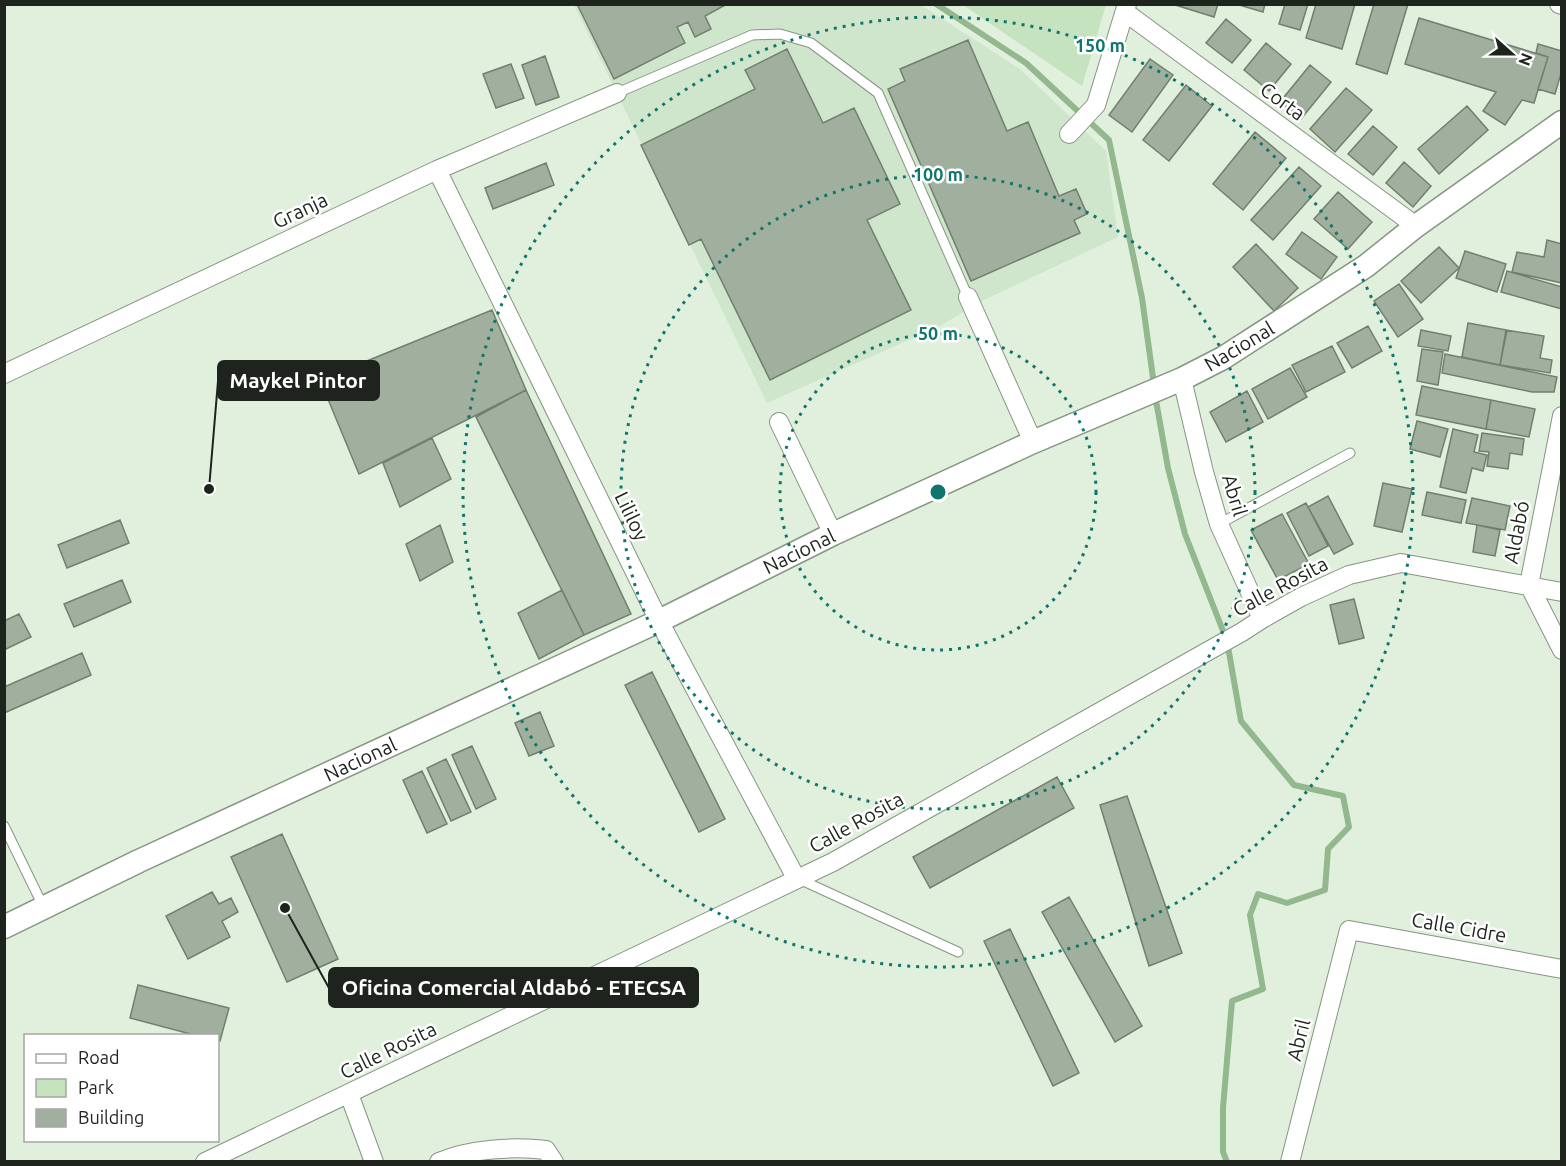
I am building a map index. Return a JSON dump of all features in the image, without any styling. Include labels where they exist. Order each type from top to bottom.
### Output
[{"type":"street","points":[[1069,134],[1096,105],[1126,8]]},
{"type":"street","name":"Corta","points":[[1126,8],[1416,226]]},
{"type":"street","name":"Granja","points":[[4,374],[437,170],[617,93]]},
{"type":"street","name":"Nacional","points":[[4,927],[139,861],[659,621],[833,534],[1032,442],[1175,382],[1223,358],[1366,266],[1416,226],[1562,122]]},
{"type":"street","name":"Lililoy","points":[[437,170],[659,621],[796,878]]},
{"type":"street","points":[[968,297],[1032,442]]},
{"type":"street","name":"Abril","points":[[1175,382],[1220,524],[1262,619]]},
{"type":"street","name":"Aldabó","points":[[1562,416],[1528,585],[1562,650]]},
{"type":"street","points":[[778,422],[833,534]]},
{"type":"street","name":"Calle Rosita","points":[[205,1161],[833,862],[1262,619],[1349,575],[1401,563],[1562,592]]},
{"type":"street","name":"Abril","points":[[1290,1161],[1349,930]]},
{"type":"street","name":"Calle Cidre","points":[[1349,930],[1562,969]]},
{"type":"street","points":[[349,1094],[374,1161]]},
{"type":"street","points":[[439,1161],[453,1156],[522,1147],[546,1150],[554,1161]]},
{"type":"lane","points":[[617,93],[752,35],[780,34],[811,42],[878,93],[968,297]]},
{"type":"lane","points":[[1220,524],[1350,453]]},
{"type":"lane","points":[[4,826],[44,908]]},
{"type":"lane","points":[[796,878],[958,952]]},
{"type":"shaded area","points":[[574,5],[921,5],[1020,69],[1106,151],[1118,237],[986,299],[938,327],[767,403]]},
{"type":"green space","points":[[963,5],[1106,5],[1082,86]]},
{"type":"building","points":[[577,4],[727,4],[705,16],[711,29],[695,37],[688,22],[677,27],[685,43],[614,79]]},
{"type":"building","points":[[1172,4],[1218,4],[1214,17]]},
{"type":"building","points":[[1236,4],[1265,4],[1263,12]]},
{"type":"building","points":[[1285,4],[1308,4],[1300,30],[1279,24]]},
{"type":"building","points":[[1316,4],[1355,4],[1342,49],[1306,38]]},
{"type":"building","points":[[1374,4],[1408,4],[1387,74],[1356,64]]},
{"type":"building","points":[[1419,18],[1548,57],[1534,103],[1522,100],[1505,125],[1483,111],[1496,92],[1405,64]]},
{"type":"building","points":[[1226,19],[1251,40],[1232,63],[1206,43]]},
{"type":"building","points":[[968,40],[1007,131],[1028,122],[1059,196],[1076,189],[1087,214],[1074,220],[1080,233],[971,281],[888,89],[905,81],[900,69]]},
{"type":"building","points":[[1266,43],[1291,64],[1269,91],[1244,70]]},
{"type":"building","points":[[1538,44],[1562,51],[1562,70],[1555,94],[1538,89],[1548,57],[1536,53]]},
{"type":"building","points":[[787,49],[823,123],[854,108],[900,204],[867,220],[911,310],[770,380],[701,239],[689,245],[641,145],[755,89],[745,70]]},
{"type":"building","points":[[545,56],[559,97],[536,105],[522,65]]},
{"type":"building","points":[[1150,59],[1173,75],[1132,132],[1109,115]]},
{"type":"building","points":[[511,64],[524,98],[496,108],[483,74]]},
{"type":"building","points":[[1310,65],[1331,82],[1301,119],[1280,102]]},
{"type":"building","points":[[1186,85],[1212,106],[1169,161],[1143,140]]},
{"type":"building","points":[[1346,88],[1372,110],[1335,152],[1310,129]]},
{"type":"building","points":[[1467,106],[1488,130],[1439,174],[1418,149]]},
{"type":"building","points":[[1373,126],[1397,147],[1373,175],[1348,154]]},
{"type":"building","points":[[1255,132],[1286,158],[1243,210],[1213,184]]},
{"type":"building","points":[[1404,162],[1431,186],[1413,207],[1386,183]]},
{"type":"building","points":[[546,163],[554,185],[493,209],[485,188]]},
{"type":"building","points":[[1299,167],[1321,186],[1273,240],[1251,220]]},
{"type":"building","points":[[1338,192],[1372,222],[1348,249],[1314,219]]},
{"type":"building","points":[[1302,232],[1337,257],[1321,279],[1286,254]]},
{"type":"building","points":[[1547,240],[1562,244],[1562,283],[1512,272],[1517,252],[1544,257]]},
{"type":"building","points":[[1256,244],[1298,288],[1274,311],[1233,267]]},
{"type":"building","points":[[1439,247],[1459,268],[1421,303],[1401,281]]},
{"type":"building","points":[[1465,251],[1506,264],[1497,292],[1456,278]]},
{"type":"building","points":[[1507,271],[1562,287],[1562,309],[1501,292]]},
{"type":"building","points":[[1399,284],[1423,319],[1398,337],[1374,301]]},
{"type":"building","points":[[492,310],[526,390],[359,474],[320,380]]},
{"type":"building","points":[[1468,323],[1507,330],[1500,365],[1462,357]]},
{"type":"building","points":[[1368,326],[1382,351],[1352,368],[1337,343]]},
{"type":"building","points":[[1421,330],[1451,336],[1448,351],[1418,346]]},
{"type":"building","points":[[1506,330],[1544,336],[1540,358],[1552,360],[1550,373],[1500,365]]},
{"type":"building","points":[[1332,346],[1345,372],[1306,392],[1292,365]]},
{"type":"building","points":[[1422,349],[1443,352],[1438,385],[1417,381]]},
{"type":"building","points":[[1445,354],[1557,377],[1554,392],[1532,392],[1442,373]]},
{"type":"building","points":[[1290,368],[1307,397],[1268,419],[1252,389]]},
{"type":"building","points":[[1422,386],[1491,400],[1486,429],[1416,415]]},
{"type":"building","points":[[526,390],[631,614],[584,635],[476,417]]},
{"type":"building","points":[[1247,391],[1263,422],[1226,442],[1210,412]]},
{"type":"building","points":[[1491,400],[1535,409],[1529,437],[1486,429]]},
{"type":"building","points":[[1417,421],[1448,429],[1440,457],[1410,449]]},
{"type":"building","points":[[1453,429],[1478,435],[1474,452],[1487,455],[1483,471],[1472,468],[1466,493],[1440,487]]},
{"type":"building","points":[[1482,433],[1524,439],[1522,455],[1510,453],[1508,469],[1487,466],[1489,452],[1479,451]]},
{"type":"building","points":[[432,438],[451,479],[400,507],[383,463]]},
{"type":"building","points":[[1383,483],[1412,489],[1402,532],[1374,526]]},
{"type":"building","points":[[1427,492],[1466,500],[1461,523],[1422,515]]},
{"type":"building","points":[[1328,496],[1353,544],[1334,554],[1308,507]]},
{"type":"building","points":[[1472,498],[1510,506],[1505,530],[1466,523]]},
{"type":"building","points":[[1306,503],[1328,546],[1309,556],[1287,513]]},
{"type":"building","points":[[1282,514],[1309,564],[1278,580],[1251,530]]},
{"type":"building","points":[[120,520],[129,543],[67,568],[58,545]]},
{"type":"building","points":[[440,525],[453,562],[420,581],[406,544]]},
{"type":"building","points":[[1477,525],[1500,530],[1495,556],[1473,552]]},
{"type":"building","points":[[122,580],[131,602],[74,627],[64,604]]},
{"type":"building","points":[[562,590],[584,635],[539,659],[518,613]]},
{"type":"building","points":[[1354,599],[1364,638],[1339,644],[1330,605]]},
{"type":"building","points":[[19,614],[31,637],[4,650],[4,621]]},
{"type":"building","points":[[82,653],[91,675],[4,713],[4,687]]},
{"type":"building","points":[[652,672],[725,819],[699,832],[625,685]]},
{"type":"building","points":[[540,712],[554,746],[529,756],[515,723]]},
{"type":"building","points":[[472,746],[496,799],[476,809],[452,755]]},
{"type":"building","points":[[446,759],[471,812],[451,821],[427,768]]},
{"type":"building","points":[[422,771],[447,824],[427,833],[403,780]]},
{"type":"building","points":[[1057,777],[1074,808],[930,888],[913,857]]},
{"type":"building","points":[[1127,796],[1182,953],[1149,966],[1100,805]]},
{"type":"building","points":[[282,834],[338,959],[287,982],[231,857]]},
{"type":"building","points":[[212,892],[219,904],[231,898],[238,912],[222,921],[230,937],[188,959],[166,916]]},
{"type":"building","points":[[1069,897],[1142,1026],[1115,1042],[1042,912]]},
{"type":"building","points":[[1010,929],[1079,1073],[1053,1086],[984,941]]},
{"type":"building","points":[[138,985],[229,1008],[220,1041],[219,1034],[190,1034],[130,1018]]},
{"type":"waterway","points":[[936,4],[1026,63],[1109,140],[1142,298],[1154,385]]},
{"type":"waterway","points":[[1155,395],[1168,468],[1185,534],[1227,641],[1241,721],[1294,785],[1343,796],[1349,827],[1328,849],[1325,890],[1287,903],[1258,894],[1250,915],[1263,989],[1232,1001],[1223,1108],[1223,1152],[1227,1162]]},
{"type":"place","name":"Maykel Pintor","points":[[209,489]]},
{"type":"place","name":"Oficina Comercial Aldabó - ETECSA","points":[[285,908]]}]
